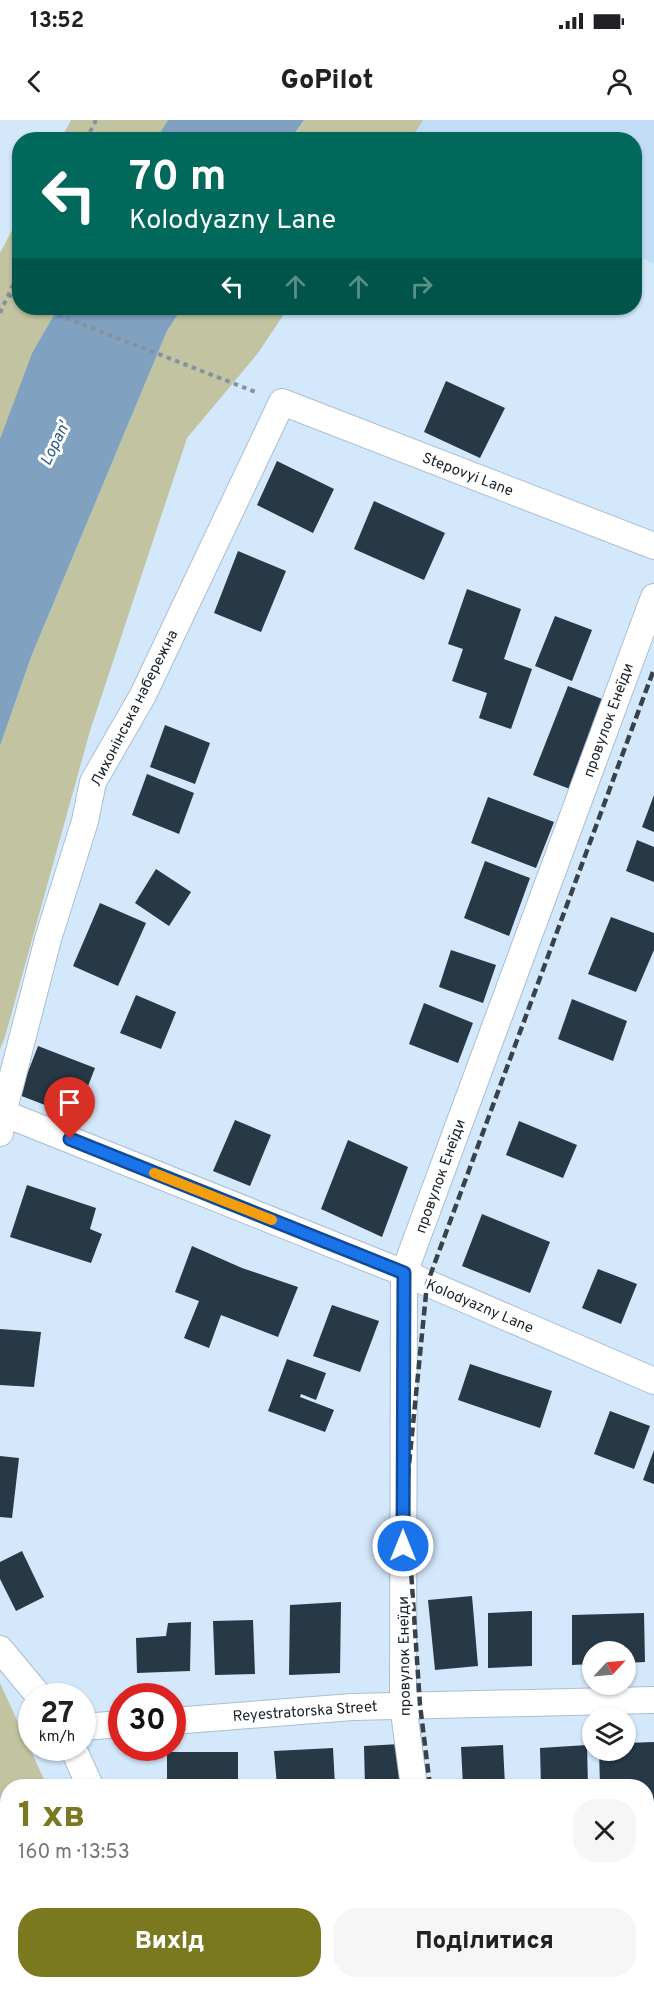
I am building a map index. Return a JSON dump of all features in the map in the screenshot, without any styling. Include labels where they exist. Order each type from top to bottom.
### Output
[{"type":"street","name":"Stepovyi Lane","points":[[275,400],[654,546]]},
{"type":"street","name":"Лихонінська набережна","points":[[2,1123],[48,939],[85,821],[93,782],[143,695],[275,400]]},
{"type":"street","name":"провулок Енеїди","points":[[413,1779],[403,1705],[404,1273],[654,597]]},
{"type":"street","name":"Kolodyazny Lane","points":[[2,1123],[404,1273],[654,1381]]},
{"type":"street","points":[[0,1649],[28,1683]]},
{"type":"street","name":"Reyestratorska Street","points":[[186,1719],[403,1705],[654,1700]]},
{"type":"street","points":[[79,1761],[87,1779]]},
{"type":"path","points":[[0,313],[12,287]]},
{"type":"path","points":[[8,295],[12,296]]},
{"type":"path","points":[[59,315],[275,400]]},
{"type":"shaded area","points":[[418,120],[654,120],[654,264],[642,258],[642,132],[411,132]]},
{"type":"green space","points":[[71,120],[168,120],[160,132],[65,132]]},
{"type":"green space","points":[[304,120],[423,120],[415,132],[296,132]]},
{"type":"green space","points":[[12,230],[12,315],[54,315],[32,353],[0,440],[0,253]]},
{"type":"green space","points":[[177,315],[283,315],[258,353],[187,438],[90,731],[0,1049],[0,746],[31,657],[167,331]]},
{"type":"green space","points":[[0,1683],[18,1722],[18,1761],[36,1761],[44,1779],[0,1779]]},
{"type":"water","points":[[168,120],[304,120],[296,132],[160,132]]},
{"type":"water","name":"Lopan'","points":[[54,315],[177,315],[167,331],[31,657],[0,746],[0,439],[32,353]]},
{"type":"building","points":[[446,381],[505,408],[480,458],[424,432]]},
{"type":"building","points":[[277,461],[334,489],[313,533],[257,505]]},
{"type":"building","points":[[374,501],[445,533],[424,580],[354,549]]},
{"type":"building","points":[[238,551],[286,571],[261,632],[214,613]]},
{"type":"building","points":[[467,589],[521,609],[504,659],[532,669],[511,729],[479,718],[487,693],[452,681],[463,649],[448,644]]},
{"type":"building","points":[[555,616],[592,630],[572,681],[535,666]]},
{"type":"building","points":[[568,686],[605,700],[570,789],[533,775]]},
{"type":"building","points":[[165,725],[210,743],[195,784],[150,767]]},
{"type":"building","points":[[147,774],[194,793],[179,834],[132,815]]},
{"type":"building","points":[[654,795],[654,832],[642,827]]},
{"type":"building","points":[[488,797],[554,822],[536,868],[471,843]]},
{"type":"building","points":[[637,840],[654,847],[654,882],[626,871]]},
{"type":"building","points":[[485,861],[530,878],[509,936],[464,918]]},
{"type":"building","points":[[156,869],[191,892],[169,926],[135,903]]},
{"type":"building","points":[[100,903],[146,923],[118,986],[73,966]]},
{"type":"building","points":[[611,917],[654,933],[654,950],[636,992],[588,974]]},
{"type":"building","points":[[451,950],[496,965],[483,1003],[439,987]]},
{"type":"building","points":[[136,995],[176,1012],[161,1049],[120,1033]]},
{"type":"building","points":[[572,999],[627,1021],[613,1061],[558,1039]]},
{"type":"building","points":[[424,1003],[473,1023],[458,1063],[409,1044]]},
{"type":"building","points":[[38,1046],[95,1068],[76,1117],[19,1095]]},
{"type":"building","points":[[235,1120],[271,1135],[250,1186],[213,1171]]},
{"type":"building","points":[[519,1121],[577,1145],[563,1178],[506,1155]]},
{"type":"building","points":[[348,1140],[408,1167],[382,1237],[321,1209]]},
{"type":"building","points":[[27,1185],[96,1208],[90,1229],[102,1234],[91,1263],[10,1237]]},
{"type":"building","points":[[482,1214],[550,1242],[530,1293],[462,1266]]},
{"type":"building","points":[[192,1246],[242,1268],[298,1287],[278,1337],[221,1315],[209,1348],[184,1338],[199,1301],[175,1292]]},
{"type":"building","points":[[598,1269],[637,1284],[621,1324],[582,1308]]},
{"type":"building","points":[[332,1305],[379,1321],[360,1372],[313,1356]]},
{"type":"building","points":[[0,1329],[41,1332],[34,1387],[0,1385]]},
{"type":"building","points":[[287,1359],[326,1373],[316,1400],[301,1394],[300,1397],[334,1410],[325,1432],[268,1411]]},
{"type":"building","points":[[470,1364],[552,1391],[540,1428],[458,1400]]},
{"type":"building","points":[[610,1411],[650,1426],[634,1469],[594,1454]]},
{"type":"building","points":[[654,1450],[654,1484],[643,1480]]},
{"type":"building","points":[[0,1456],[19,1458],[12,1518],[0,1517]]},
{"type":"building","points":[[22,1551],[44,1597],[16,1611],[0,1579],[0,1562]]},
{"type":"building","points":[[472,1596],[478,1666],[435,1670],[428,1600]]},
{"type":"building","points":[[341,1602],[340,1673],[289,1675],[290,1605]]},
{"type":"building","points":[[532,1611],[532,1666],[488,1668],[488,1613]]},
{"type":"building","points":[[644,1613],[645,1662],[636,1662],[636,1641],[582,1641],[582,1664],[572,1665],[572,1615]]},
{"type":"building","points":[[253,1620],[255,1674],[215,1675],[213,1621]]},
{"type":"building","points":[[191,1622],[190,1671],[137,1673],[136,1638],[166,1636],[168,1623]]},
{"type":"building","points":[[654,1742],[654,1779],[600,1779],[599,1761],[636,1761],[636,1743]]},
{"type":"building","points":[[400,1744],[402,1779],[365,1779],[364,1746]]},
{"type":"building","points":[[503,1745],[505,1779],[463,1779],[461,1747]]},
{"type":"building","points":[[582,1745],[582,1761],[587,1761],[588,1779],[541,1779],[540,1748]]},
{"type":"building","points":[[333,1748],[335,1779],[276,1779],[274,1751]]},
{"type":"building","points":[[186,1752],[238,1752],[238,1779],[167,1779],[167,1761],[186,1761]]},
{"type":"railway","points":[[429,1779],[420,1705],[406,1495],[427,1284],[654,669]]},
{"type":"slow traffic","points":[[154,1173],[272,1220]]},
{"type":"route","points":[[70,1139],[404,1273],[403,1546]]}]
